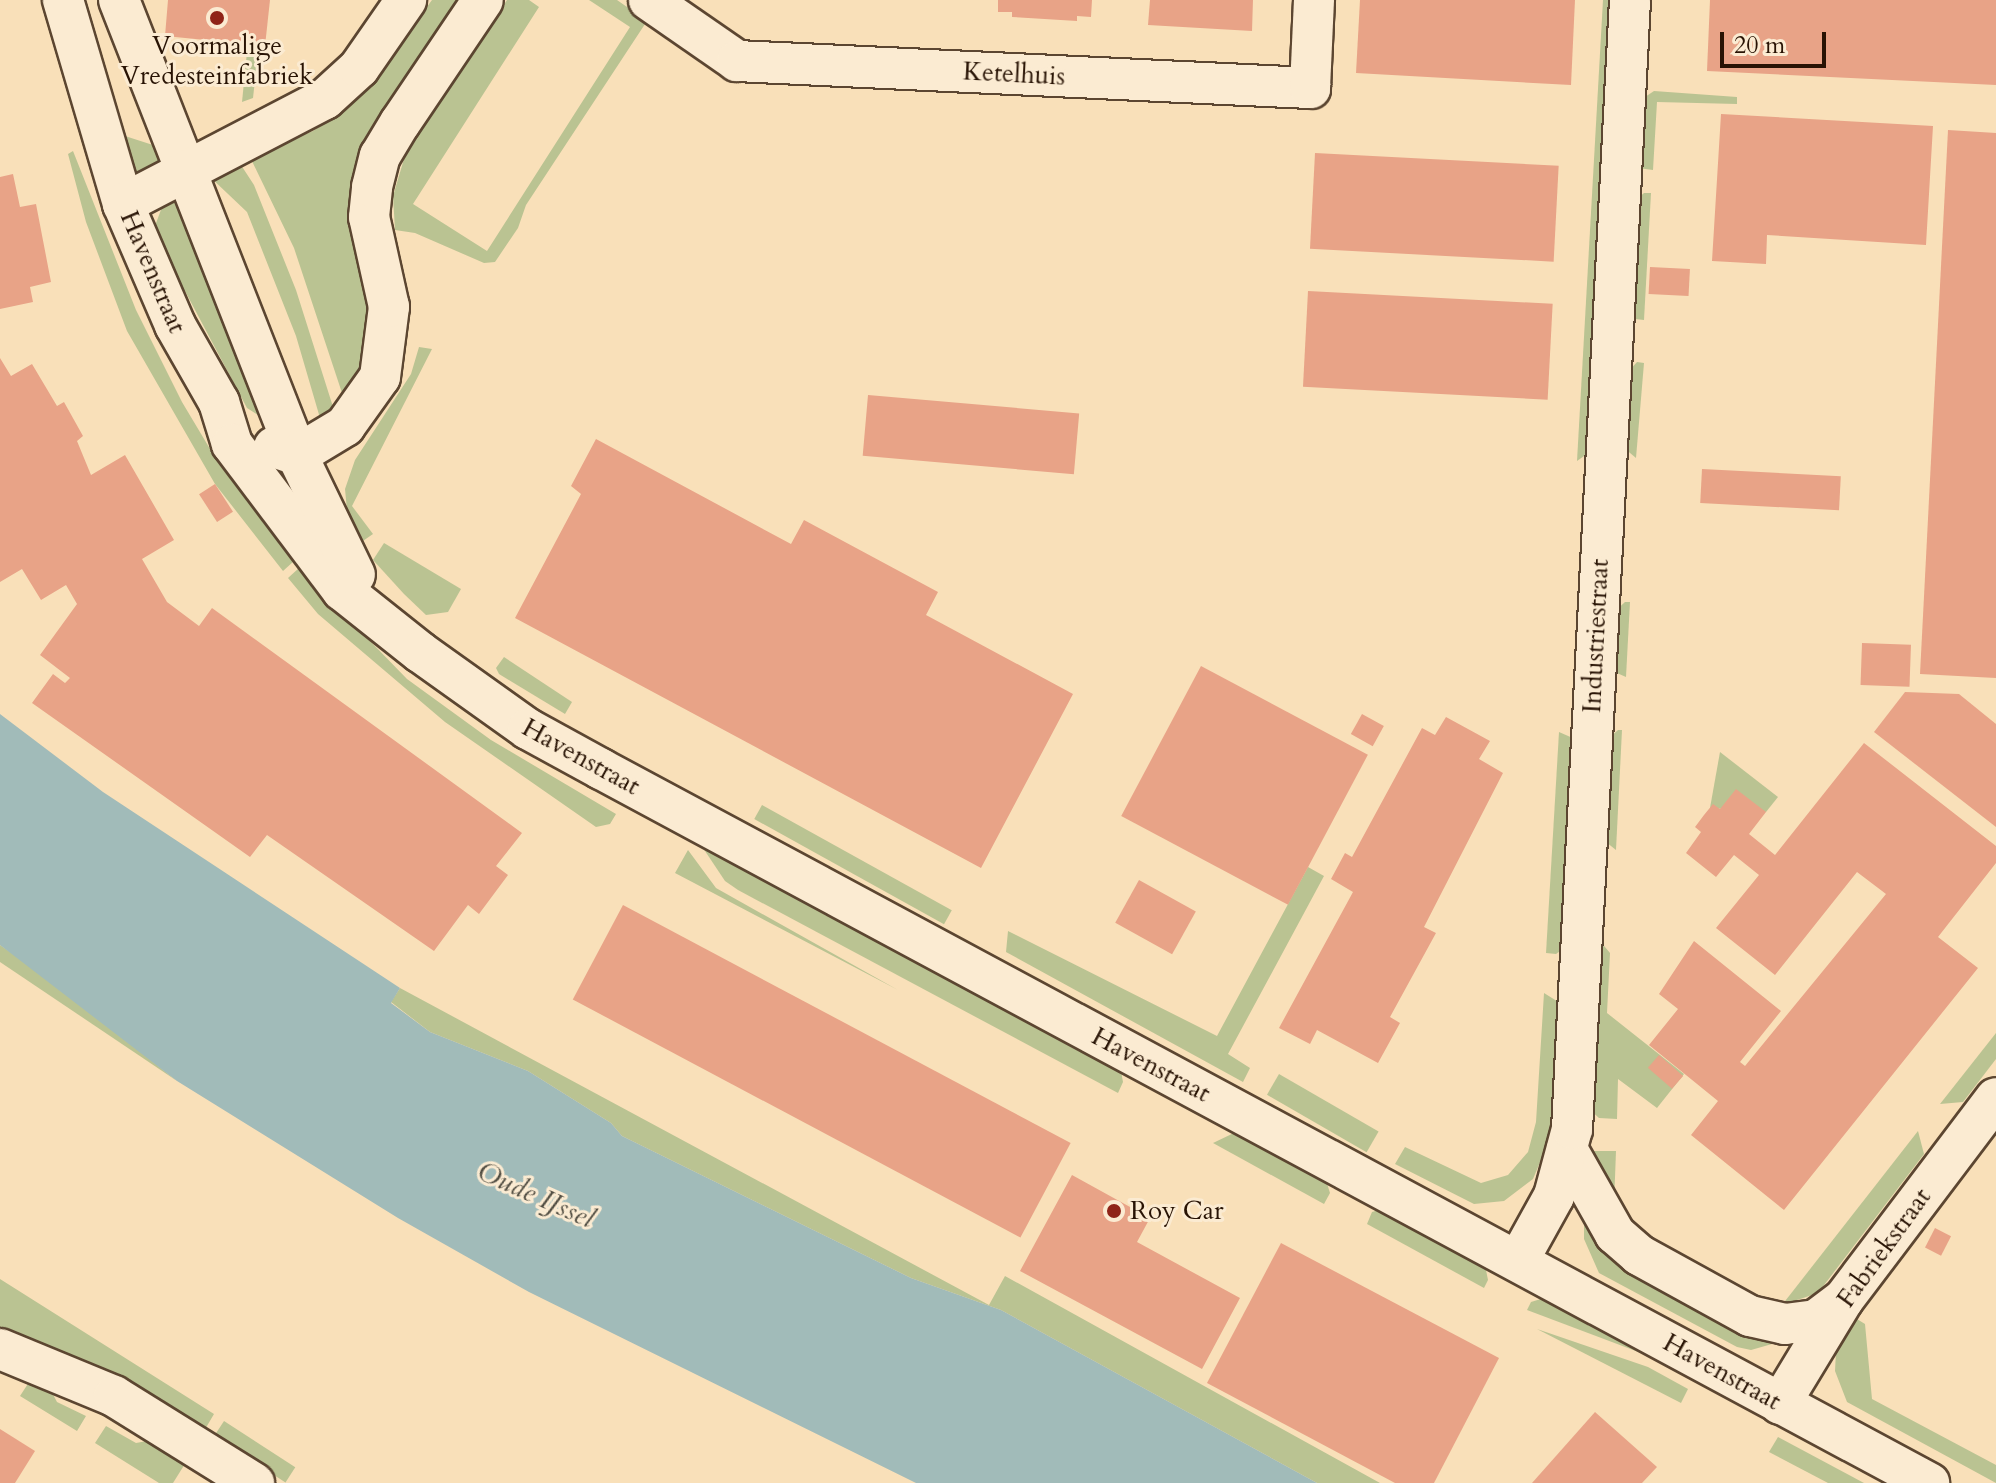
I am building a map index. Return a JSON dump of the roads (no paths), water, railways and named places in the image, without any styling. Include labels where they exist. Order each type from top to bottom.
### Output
[{"type":"street","name":"Havenstraat","points":[[63,0],[123,204],[175,325],[219,402],[232,444],[342,590],[462,684],[528,729],[1929,1483]]},
{"type":"street","name":"Havenstraat","points":[[119,0],[297,455],[346,561],[389,624]]},
{"type":"street","points":[[123,204],[325,99],[359,68],[406,0]]},
{"type":"street","points":[[219,402],[265,443],[297,455],[345,426],[380,377],[389,307],[369,217],[380,156],[483,0]]},
{"type":"street","name":"Ketelhuis","points":[[649,0],[737,61],[1310,88],[1314,0]]},
{"type":"street","name":"Industriestraat","points":[[1518,1261],[1554,1196],[1567,1149],[1630,0]]},
{"type":"street","name":"Fabriekstraat","points":[[1780,1404],[1843,1300],[1996,1098]]},
{"type":"street","points":[[1567,1149],[1615,1234],[1639,1255],[1750,1316],[1785,1324],[1816,1320],[1843,1300]]},
{"type":"street","points":[[0,1349],[114,1396],[243,1480]]},
{"type":"water","name":"Oude IJssel","points":[[0,714],[103,792],[400,988],[391,1003],[430,1032],[528,1071],[611,1123],[622,1136],[911,1278],[1001,1310],[1317,1483],[916,1483],[529,1292],[398,1218],[177,1081],[0,945]]},
{"type":"place","name":"Voormalige Vredesteinfabriek","points":[[217,18]]},
{"type":"place","name":"Roy Car","points":[[1114,1211]]}]
